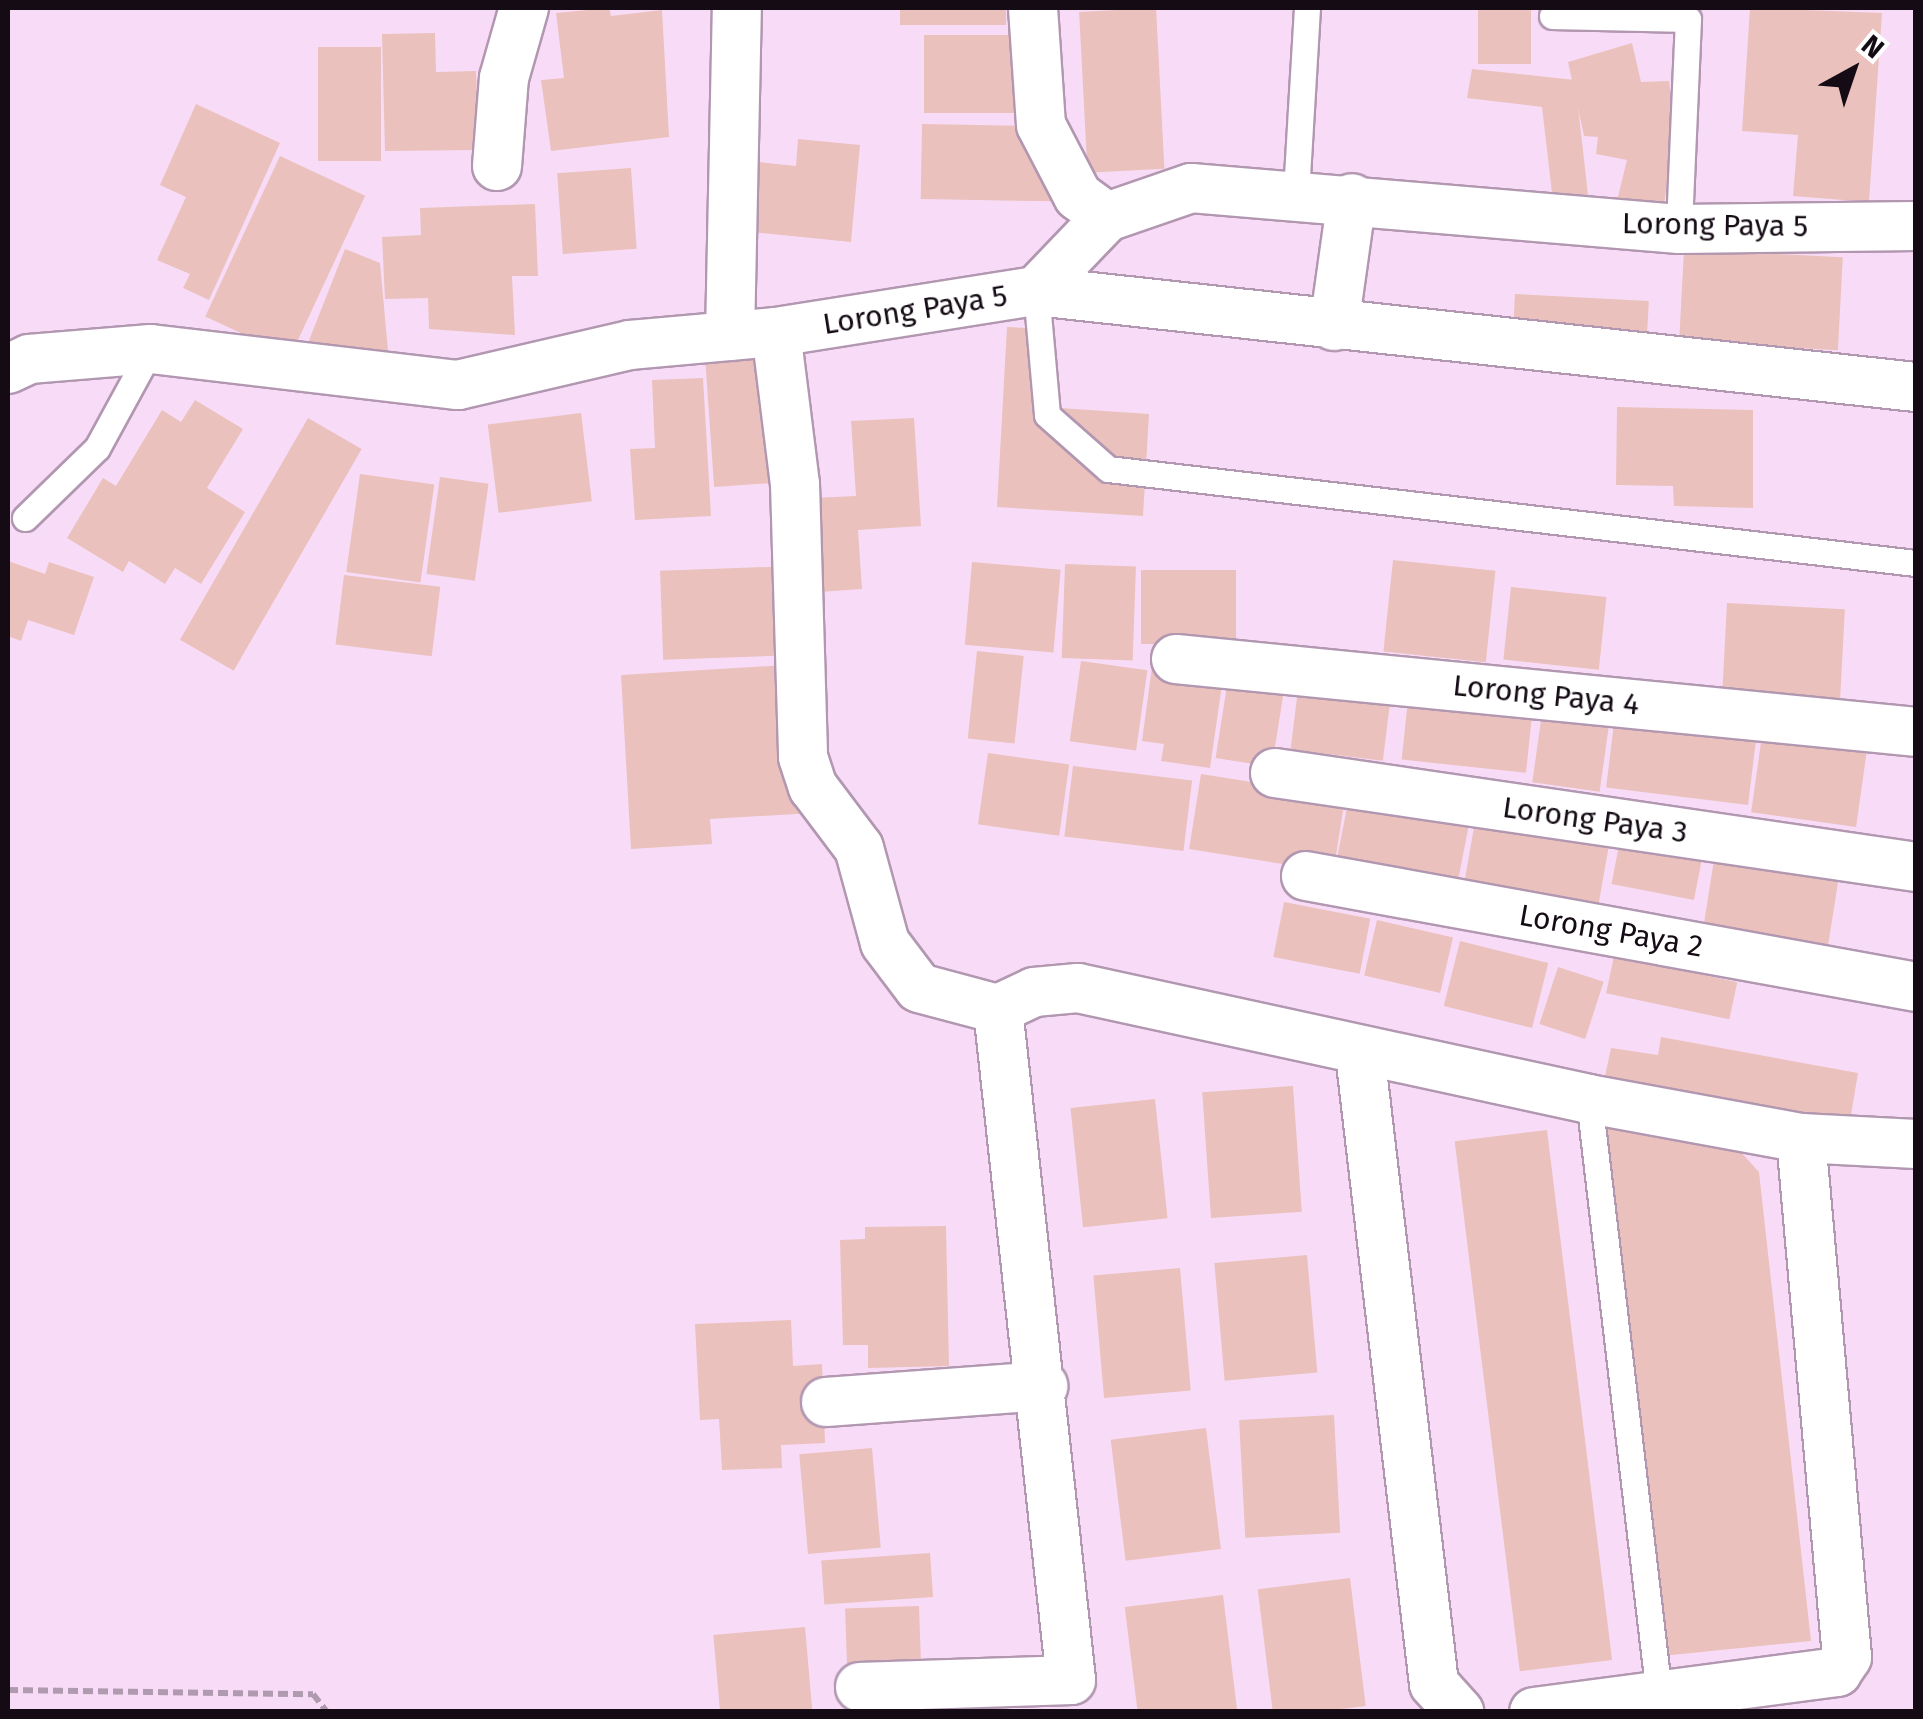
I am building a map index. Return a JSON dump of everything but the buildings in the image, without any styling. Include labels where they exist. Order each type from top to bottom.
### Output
[{"type":"street","points":[[497,166],[504,78],[524,8]]},
{"type":"street","points":[[737,8],[753,334],[795,484],[803,757],[814,786],[859,848],[885,943],[902,972],[934,998],[998,1009],[1034,992],[1078,988],[1360,1054],[1590,1099],[1802,1138],[1916,1144]]},
{"type":"street","points":[[1034,8],[1041,126],[1078,196],[1107,217]]},
{"type":"street","name":"Lorong Paya 5","points":[[8,370],[28,358],[151,349],[458,386],[630,344],[753,334],[1036,291],[1107,217],[1192,188],[1296,193],[1679,229],[1916,226]]},
{"type":"street","points":[[1334,326],[1352,198]]},
{"type":"street","points":[[1036,291],[1916,387]]},
{"type":"street","name":"Lorong Paya 4","points":[[1176,659],[1916,732]]},
{"type":"street","name":"Lorong Paya 3","points":[[1275,773],[1916,866]]},
{"type":"street","name":"Lorong Paya 2","points":[[1306,876],[1916,987]]},
{"type":"street","points":[[860,1688],[1071,1680],[998,1009]]},
{"type":"street","points":[[1360,1054],[1434,1684],[1459,1712]]},
{"type":"street","points":[[1534,1712],[1837,1672],[1847,1657],[1802,1138]]},
{"type":"street","points":[[826,1402],[1042,1386]]},
{"type":"lane","points":[[1296,193],[1307,8]]},
{"type":"lane","points":[[1552,16],[1688,18],[1679,229]]},
{"type":"lane","points":[[1036,291],[1047,415],[1108,470],[1916,563]]},
{"type":"lane","points":[[25,518],[97,448],[151,349]]},
{"type":"lane","points":[[1590,1099],[1659,1696]]},
{"type":"path","points":[[8,1690],[313,1694],[327,1712]]}]
